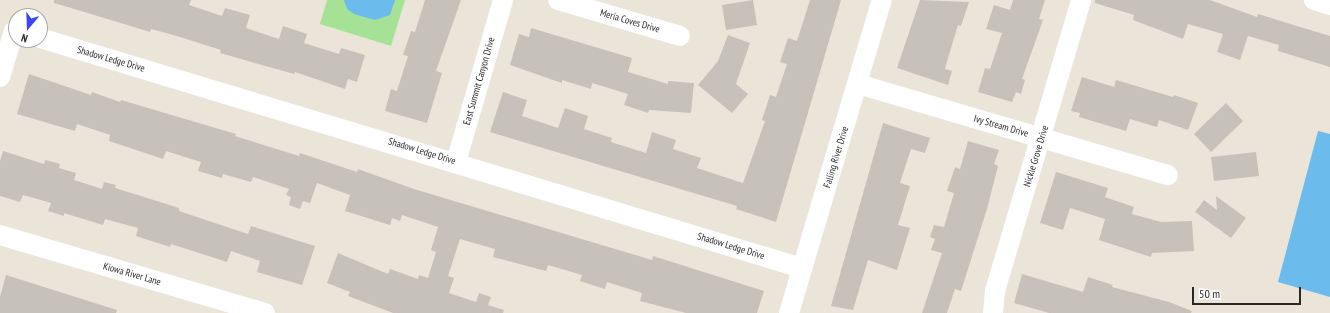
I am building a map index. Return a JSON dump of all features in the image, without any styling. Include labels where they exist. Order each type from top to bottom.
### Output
[{"type":"street","name":"East Summit Canyon Drive","points":[[456,162],[503,0]]},
{"type":"street","name":"Meria Coves Drive","points":[[558,0],[680,36]]},
{"type":"street","name":"Falling River Drive","points":[[789,313],[882,0]]},
{"type":"street","name":"Nickle Grove Drive","points":[[993,313],[995,291],[1081,0]]},
{"type":"street","points":[[1314,0],[1330,5]]},
{"type":"street","points":[[0,77],[8,39]]},
{"type":"street","name":"Shadow Ledge Drive","points":[[48,40],[456,162],[802,268]]},
{"type":"street","name":"Ivy Stream Drive","points":[[858,84],[1168,175]]},
{"type":"street","name":"Kiowa River Lane","points":[[0,235],[265,313]]},
{"type":"green space","points":[[327,0],[405,0],[391,46],[320,24]]},
{"type":"water","points":[[344,0],[395,0],[390,15],[375,20],[354,14],[347,9]]},
{"type":"water","points":[[1318,131],[1330,134],[1330,297],[1278,282]]},
{"type":"building","points":[[54,0],[191,0],[189,5],[222,16],[225,8],[250,15],[246,28],[279,39],[283,26],[307,34],[304,43],[339,54],[341,48],[365,55],[357,82],[348,79],[345,89],[295,72],[294,74],[220,53],[221,50],[170,34],[151,29],[150,32],[54,3]]},
{"type":"building","points":[[425,0],[461,0],[436,71],[442,73],[427,123],[385,111],[391,89],[397,91],[408,56],[403,55],[411,31],[415,32]]},
{"type":"building","points":[[753,0],[757,25],[726,30],[722,5]]},
{"type":"building","points":[[810,0],[841,0],[776,222],[736,209],[737,206],[490,132],[503,92],[527,100],[522,116],[558,128],[565,108],[588,116],[584,129],[612,138],[611,142],[646,153],[652,132],[676,140],[673,149],[701,158],[697,168],[743,183],[765,121],[762,120],[770,95],[776,97],[787,64],[780,62],[788,38],[797,41]]},
{"type":"building","points":[[920,0],[969,2],[961,26],[958,25],[945,69],[952,71],[948,85],[897,68]]},
{"type":"building","points":[[1013,0],[1045,0],[1039,19],[1043,20],[1022,79],[1025,80],[1021,94],[1016,92],[1012,102],[978,92],[985,68],[990,69],[1002,33],[986,29],[994,5],[1010,10]]},
{"type":"building","points":[[1095,0],[1210,0],[1257,17],[1258,14],[1330,36],[1330,67],[1278,51],[1279,45],[1248,36],[1240,60],[1217,52],[1223,34],[1188,24],[1183,39],[1133,20],[1134,15],[1095,3]]},
{"type":"building","points":[[531,28],[632,58],[628,72],[668,84],[668,81],[694,83],[691,113],[649,110],[648,113],[624,105],[628,94],[592,83],[591,89],[562,80],[562,83],[510,65],[519,34],[529,37]]},
{"type":"building","points":[[728,35],[750,43],[736,84],[748,94],[732,113],[698,85],[718,61]]},
{"type":"building","points":[[29,74],[91,95],[92,92],[120,102],[121,100],[236,134],[235,136],[299,156],[300,153],[357,172],[358,169],[414,189],[652,260],[653,256],[764,291],[757,313],[686,313],[640,301],[642,293],[607,282],[605,289],[580,281],[582,275],[548,265],[546,271],[493,257],[495,249],[460,239],[448,276],[454,278],[449,293],[476,302],[479,293],[491,297],[488,305],[504,310],[503,313],[393,313],[348,296],[350,292],[327,283],[338,253],[388,274],[390,269],[418,279],[419,275],[428,278],[436,252],[431,250],[438,227],[402,215],[400,221],[392,218],[390,225],[345,211],[350,195],[317,183],[310,203],[303,201],[300,209],[289,205],[291,197],[286,195],[289,189],[253,177],[251,182],[223,174],[222,178],[198,171],[201,162],[166,151],[163,159],[109,141],[110,135],[77,124],[75,131],[17,114]]},
{"type":"building","points":[[1082,77],[1114,87],[1116,80],[1173,97],[1174,95],[1198,103],[1188,130],[1159,120],[1157,127],[1130,119],[1126,131],[1079,117],[1080,113],[1071,111]]},
{"type":"building","points":[[1226,103],[1243,121],[1211,152],[1194,134]]},
{"type":"building","points":[[883,123],[930,138],[925,153],[911,149],[900,183],[910,186],[898,225],[910,228],[897,270],[868,260],[853,310],[831,306]]},
{"type":"building","points":[[968,141],[999,150],[994,164],[998,166],[987,209],[961,291],[955,289],[947,313],[922,313],[942,253],[931,250],[935,239],[930,237],[934,225],[944,227],[954,193],[947,191],[955,167],[960,169]]},
{"type":"building","points":[[3,151],[44,164],[45,160],[60,164],[59,168],[76,173],[74,180],[102,189],[104,182],[116,185],[115,188],[179,208],[179,211],[248,234],[251,226],[315,246],[302,285],[257,272],[260,261],[231,251],[227,262],[171,244],[170,247],[136,236],[138,228],[105,219],[103,225],[64,213],[64,216],[48,211],[51,203],[23,195],[20,202],[0,196],[0,161]]},
{"type":"building","points":[[1256,152],[1259,176],[1214,181],[1211,157]]},
{"type":"building","points":[[1056,172],[1108,188],[1105,197],[1134,207],[1132,214],[1161,222],[1192,221],[1194,251],[1152,253],[1151,257],[1099,240],[1105,219],[1070,208],[1063,230],[1040,223]]},
{"type":"building","points":[[1216,196],[1246,218],[1231,238],[1195,212],[1204,200],[1217,210]]},
{"type":"building","points":[[1022,274],[1083,292],[1088,277],[1113,285],[1112,287],[1169,302],[1192,311],[1191,313],[1049,313],[1014,303]]},
{"type":"building","points":[[6,275],[117,310],[116,313],[0,313],[0,297]]}]
